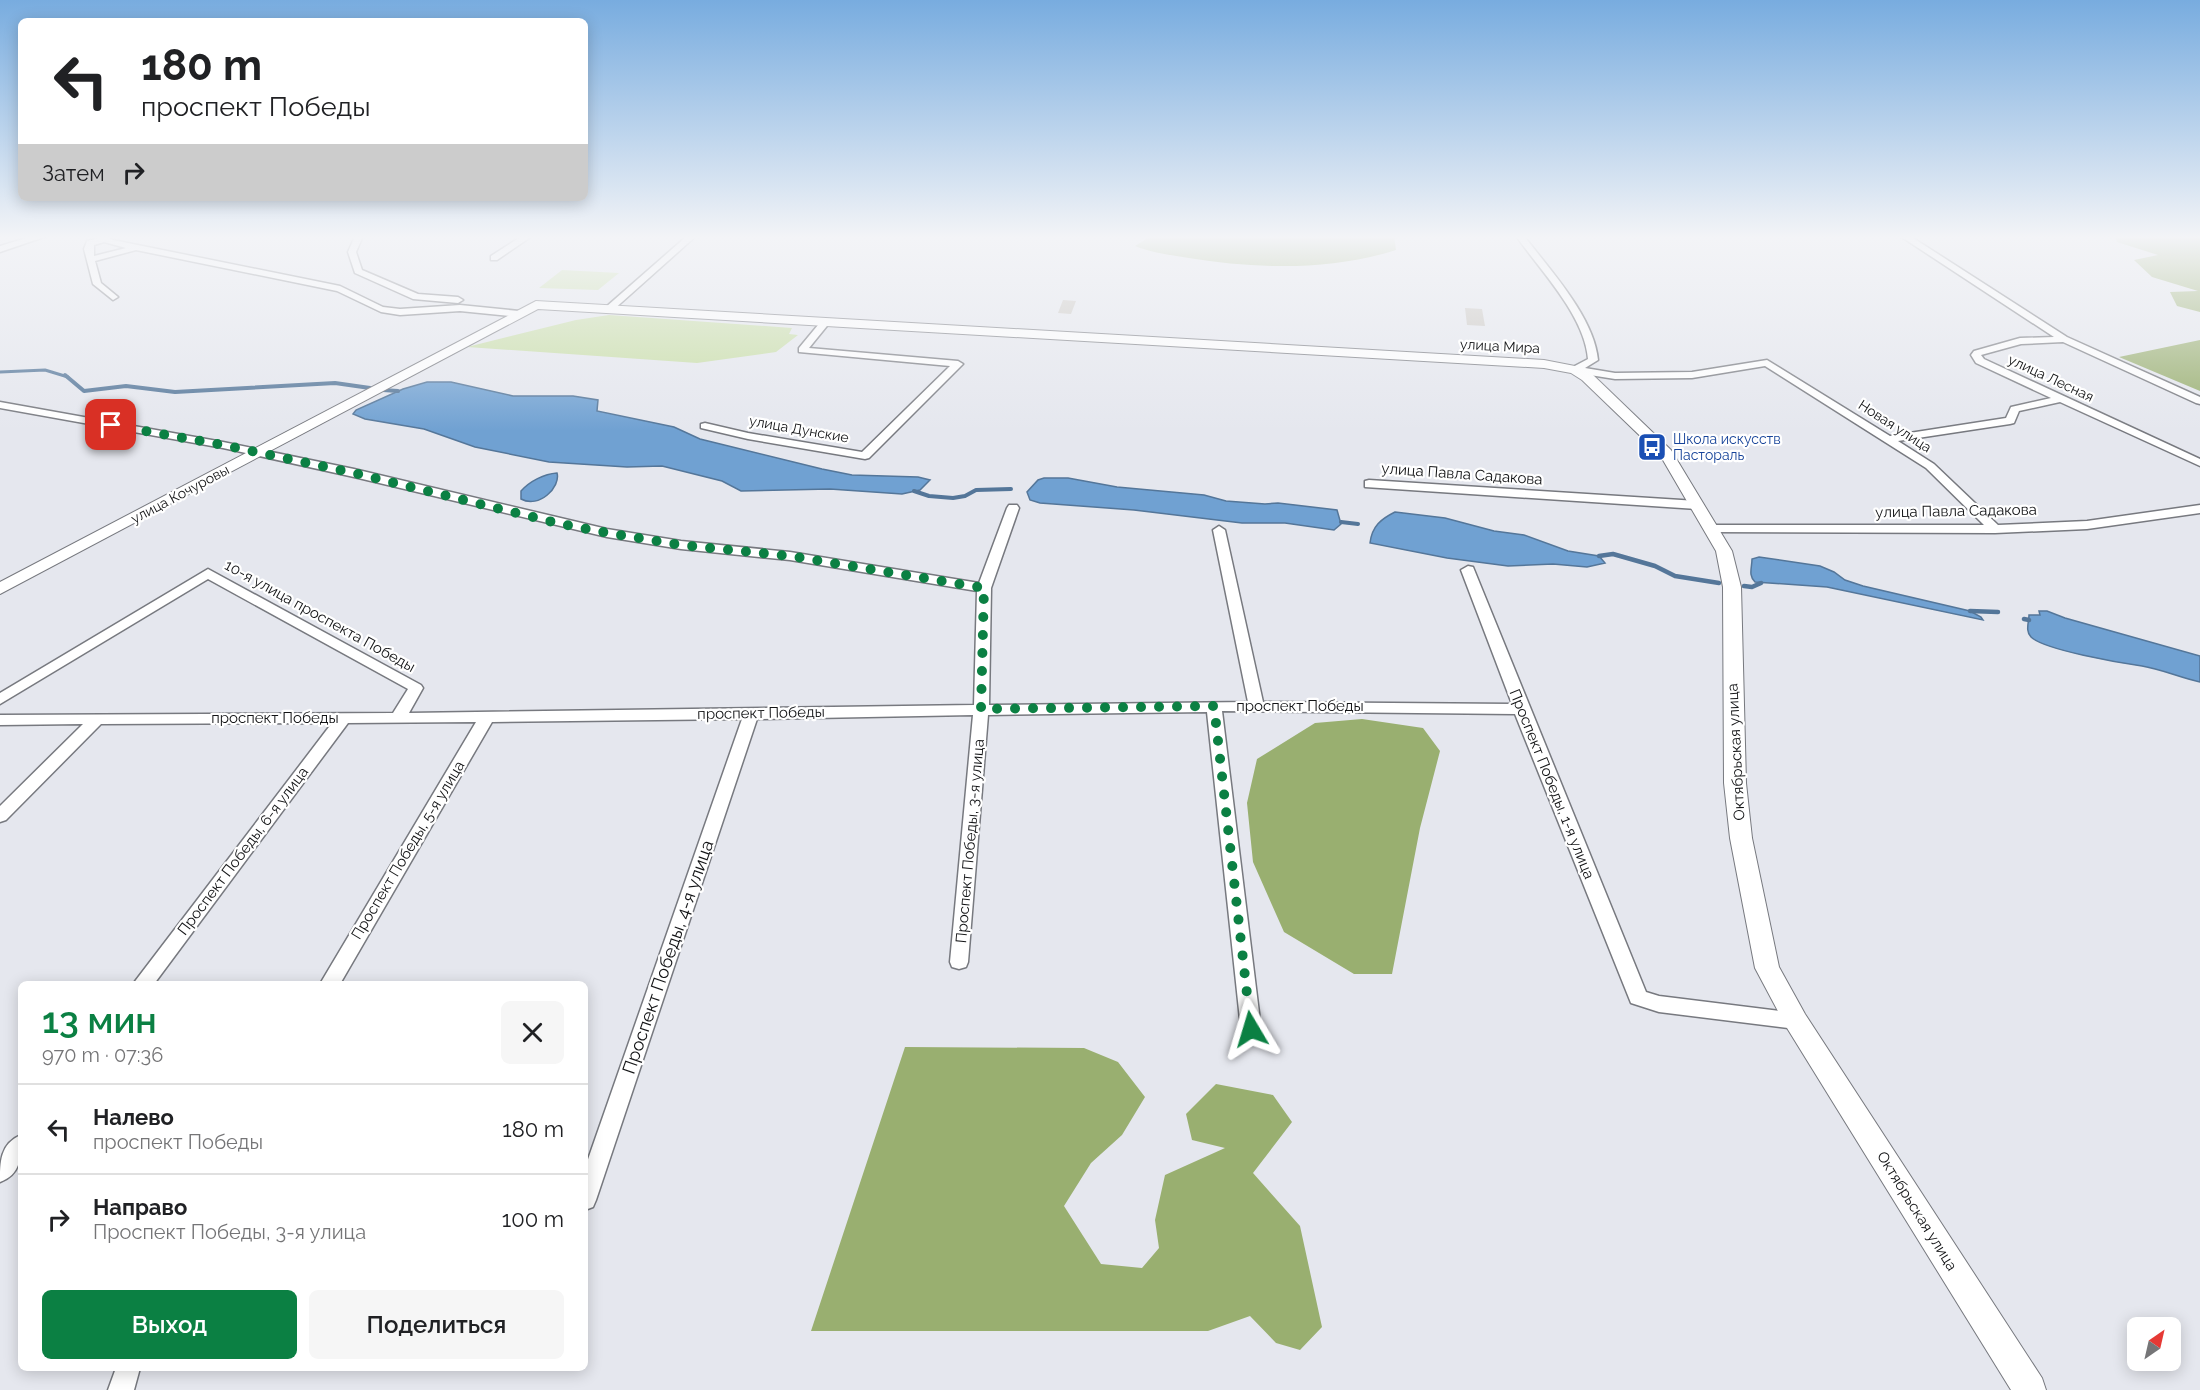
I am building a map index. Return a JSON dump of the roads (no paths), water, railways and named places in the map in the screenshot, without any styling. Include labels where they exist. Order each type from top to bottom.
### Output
[{"type":"street","points":[[364,301],[381,309],[400,312],[460,308],[519,314]]},
{"type":"street","name":"улица Мира","points":[[474,301],[1533,363],[1575,370]]},
{"type":"street","points":[[609,309],[618,301]]},
{"type":"street","points":[[1567,301],[1594,348],[1593,360],[1575,370]]},
{"type":"street","points":[[2005,301],[2064,339],[2200,401]]},
{"type":"street","points":[[257,453],[536,305]]},
{"type":"street","name":"улица Дунские","points":[[705,426],[748,436],[865,456],[958,364],[802,350],[826,321]]},
{"type":"street","name":"улица Лесная","points":[[2064,339],[2020,340],[1978,353],[1976,356],[1980,361],[2200,463]]},
{"type":"street","name":"Новая улица","points":[[1575,370],[1615,376],[1692,375],[1767,363],[1930,466],[1995,529]]},
{"type":"street","name":"Октябрьская улица","points":[[1575,370],[1587,377],[1666,453],[1724,551],[1731,579],[1735,783],[1741,838],[1767,968],[1796,1021],[2030,1390]]},
{"type":"street","points":[[1889,439],[2010,421],[2015,409],[2060,399]]},
{"type":"street","name":"улица Кочуровы","points":[[0,405],[257,453]]},
{"type":"street","points":[[257,453],[354,473],[561,524],[608,533],[681,545],[790,556],[984,588]]},
{"type":"street","name":"улица Кочуровы","points":[[0,589],[257,453]]},
{"type":"street","name":"улица Павла Садакова","points":[[1369,484],[1697,505]]},
{"type":"street","name":"Проспект Победы, 3-я улица","points":[[960,962],[981,709],[984,588],[1013,508]]},
{"type":"street","name":"улица Павла Садакова","points":[[1712,529],[1995,529],[2086,525],[2200,509]]},
{"type":"street","points":[[1219,530],[1256,706]]},
{"type":"street","name":"Проспект Победы, 1-я улица","points":[[1468,570],[1521,710],[1638,997],[1659,1004],[1796,1021]]},
{"type":"street","name":"10-я улица проспекта Победы","points":[[0,699],[208,573],[416,688],[398,718]]},
{"type":"street","points":[[1214,706],[1251,1029]]},
{"type":"street","name":"проспект Победы","points":[[0,720],[751,714],[1214,706],[1521,710]]},
{"type":"street","name":"Проспект Победы, 4-я улица","points":[[588,1191],[751,714]]},
{"type":"street","name":"Проспект Победы, 5-я улица","points":[[332,981],[487,717]]},
{"type":"street","name":"Проспект Победы, 6-я улица","points":[[145,981],[344,718]]},
{"type":"street","points":[[0,816],[97,719]]},
{"type":"street","points":[[0,1172],[18,1149]]},
{"type":"street","points":[[121,1390],[127,1371]]},
{"type":"water","points":[[427,382],[451,382],[513,396],[573,396],[598,400],[597,411],[674,427],[700,439],[822,469],[852,475],[918,477],[930,480],[920,490],[902,494],[830,489],[741,491],[722,481],[662,466],[627,467],[549,462],[475,447],[424,429],[365,419],[353,414],[356,410],[403,389]]},
{"type":"water","points":[[557,473],[556,484],[547,495],[535,501],[521,499],[521,491],[533,481],[542,476]]},
{"type":"water","points":[[1068,478],[1117,487],[1204,495],[1226,501],[1278,503],[1337,510],[1341,524],[1334,530],[1285,523],[1242,523],[1134,510],[1040,503],[1030,500],[1027,492],[1038,480]]},
{"type":"water","points":[[1395,512],[1445,518],[1494,531],[1524,535],[1568,551],[1599,556],[1605,563],[1587,567],[1553,564],[1508,566],[1447,558],[1370,543],[1378,524]]},
{"type":"water","points":[[1759,557],[1820,566],[1845,580],[1863,586],[1970,611],[1983,620],[1827,587],[1755,582],[1751,574],[1752,559]]},
{"type":"water","points":[[2039,611],[2047,611],[2200,656],[2200,682],[2149,667],[2101,659],[2039,642],[2029,635],[2028,626],[2029,615],[2040,615]]},
{"type":"waterway","points":[[0,372],[45,370],[67,377]]},
{"type":"waterway","points":[[67,377],[84,391],[126,386],[175,392],[335,383],[370,388]]},
{"type":"waterway","points":[[383,390],[398,391]]},
{"type":"waterway","points":[[914,491],[929,496],[953,498],[965,496],[976,490],[1011,489]]},
{"type":"waterway","points":[[1341,522],[1358,524]]},
{"type":"waterway","points":[[1599,556],[1613,554],[1655,566],[1675,576],[1719,583]]},
{"type":"waterway","points":[[1744,586],[1752,587],[1761,583]]},
{"type":"waterway","points":[[1970,611],[1998,612]]},
{"type":"waterway","points":[[2024,619],[2029,620]]},
{"type":"place","name":"Школа искусств Пастораль","points":[[1652,447]]}]
